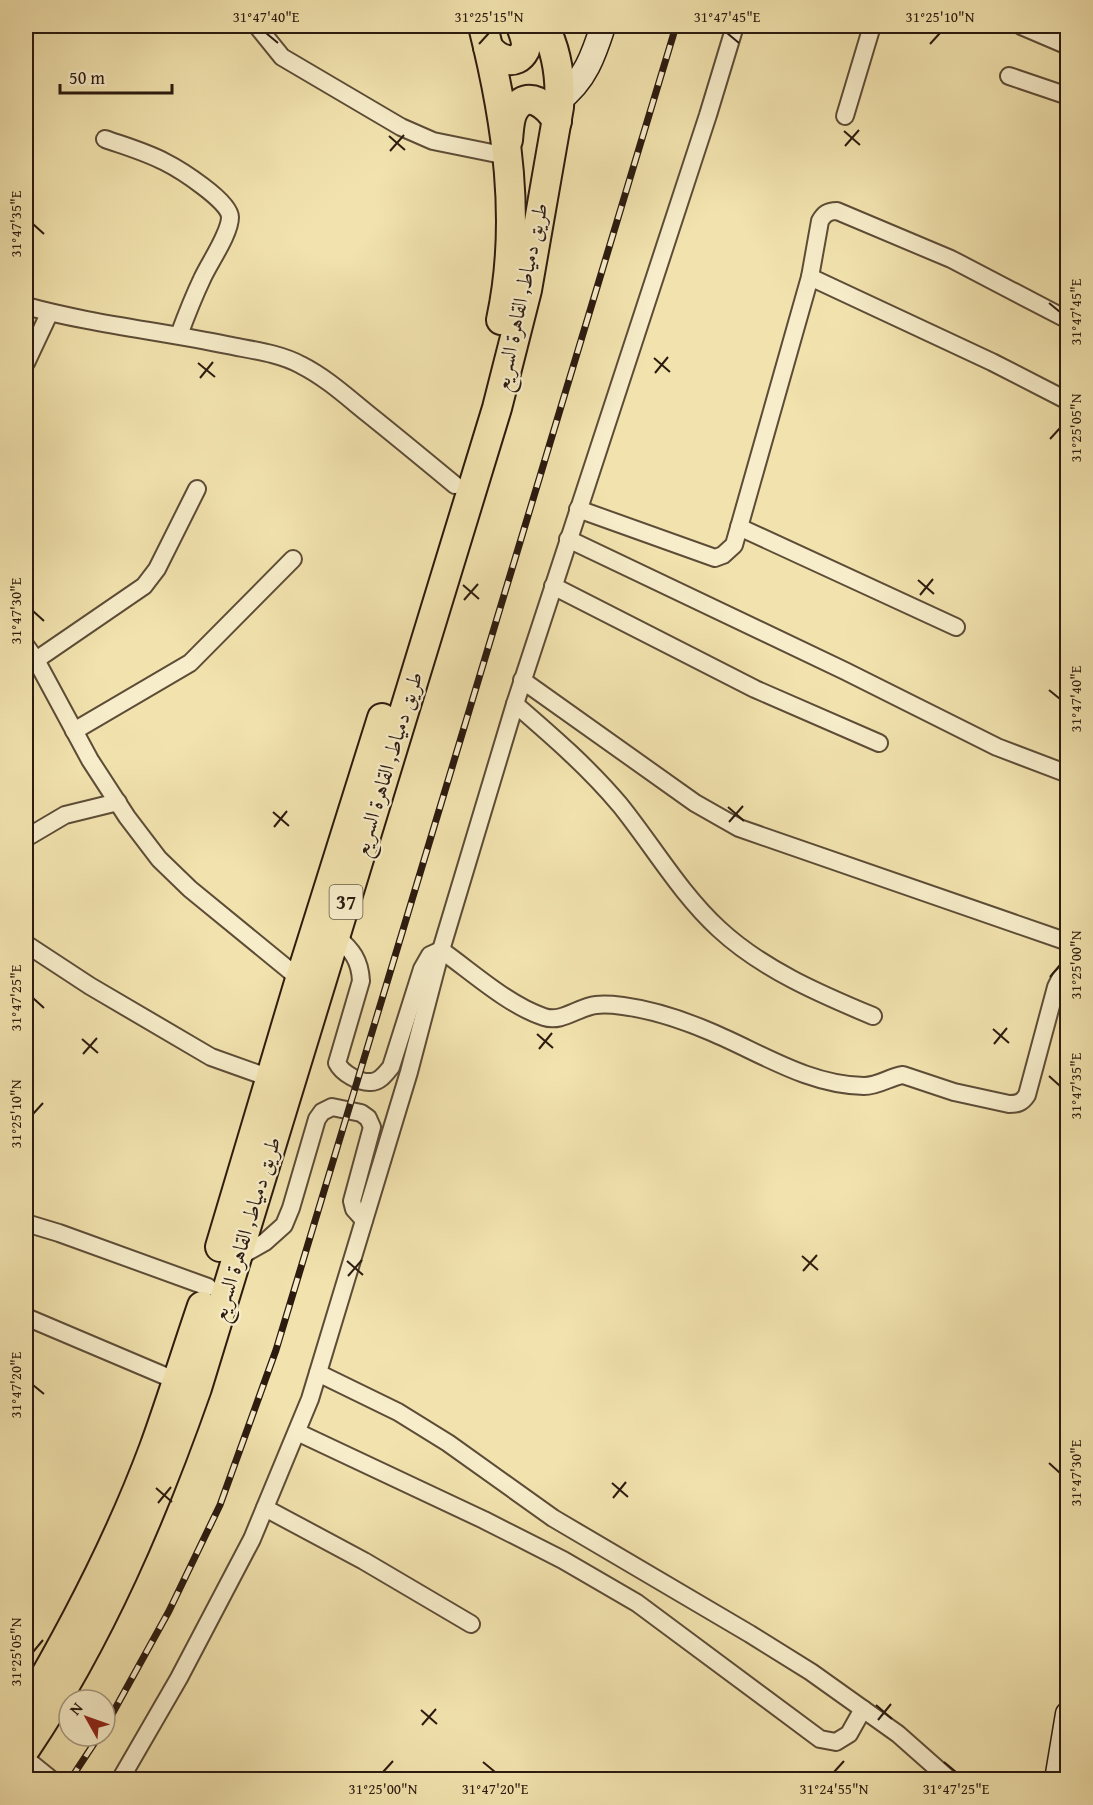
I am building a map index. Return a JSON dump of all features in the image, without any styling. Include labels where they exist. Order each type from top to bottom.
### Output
[{"type":"highway","points":[[486,36],[494,55],[501,60],[510,61],[519,57],[525,50],[526,41],[521,26]]},
{"type":"highway","name":"طريق دمياط, القاهرة السريع","points":[[26,1748],[85,1648],[117,1584],[173,1454],[197,1388],[506,378],[527,290],[558,110],[559,78],[555,56],[544,26]]},
{"type":"highway","name":"طريق دمياط, القاهرة السريع","points":[[26,1709],[93,1587],[154,1449],[208,1287],[300,979],[489,372],[508,284],[512,230],[507,156],[486,36]]},
{"type":"highway","points":[[507,156],[513,111],[520,104],[529,101],[539,102],[558,110]]},
{"type":"main road","points":[[558,110],[587,68],[603,26]]},
{"type":"main road","points":[[1057,1779],[1068,1714]]},
{"type":"street","points":[[256,26],[282,57],[401,127],[433,141],[507,156]]},
{"type":"street","points":[[120,1779],[179,1678],[252,1539],[297,1432],[318,1373],[409,1072],[441,950],[522,680],[708,116],[735,26]]},
{"type":"street","points":[[845,116],[872,26]]},
{"type":"street","points":[[1021,26],[1068,46]]},
{"type":"street","points":[[1009,76],[1068,96]]},
{"type":"street","points":[[105,139],[165,162],[191,178],[219,200],[230,213],[226,231],[202,279],[179,335]]},
{"type":"street","points":[[578,509],[715,558],[723,555],[734,545],[810,277],[820,221],[829,211],[837,211],[951,259],[1068,320]]},
{"type":"street","points":[[810,277],[992,362],[1068,401]]},
{"type":"street","points":[[26,306],[49,314],[179,335],[260,352],[299,364],[343,393],[455,485]]},
{"type":"street","points":[[26,363],[49,314]]},
{"type":"street","points":[[36,660],[144,586],[157,569],[196,489]]},
{"type":"street","points":[[739,527],[956,627]]},
{"type":"street","points":[[568,539],[997,747],[1068,774]]},
{"type":"street","points":[[74,731],[190,663],[293,559]]},
{"type":"street","points":[[553,586],[754,689],[879,743]]},
{"type":"street","points":[[26,646],[36,660],[74,731],[118,802],[159,859],[176,877],[300,979]]},
{"type":"street","points":[[522,680],[639,765],[716,817],[760,836],[1068,942]]},
{"type":"street","points":[[515,704],[569,750],[596,777],[687,896],[720,930],[754,956],[784,974],[828,997],[873,1016]]},
{"type":"street","points":[[26,838],[65,815],[118,802]]},
{"type":"street","points":[[336,936],[352,950],[360,969],[361,981],[337,1063],[341,1071],[347,1075],[371,1082],[382,1078],[391,1067],[422,969],[430,955],[441,950]]},
{"type":"street","points":[[26,944],[90,986],[211,1057],[270,1077]]},
{"type":"street","points":[[441,950],[508,999],[546,1018],[564,1017],[596,1005],[624,1006],[695,1026],[786,1067],[820,1079],[866,1086],[877,1085],[903,1075],[954,1092],[1009,1104],[1022,1102],[1027,1095],[1056,987],[1068,971]]},
{"type":"street","points":[[237,1258],[265,1242],[284,1225],[317,1119],[332,1107],[361,1113],[368,1118],[372,1127],[352,1201],[354,1209],[364,1220]]},
{"type":"street","points":[[26,1223],[208,1287]]},
{"type":"street","points":[[26,1317],[177,1381]]},
{"type":"street","points":[[318,1373],[398,1412],[554,1518],[812,1672],[898,1734],[950,1779]]},
{"type":"street","points":[[297,1432],[484,1520],[563,1560],[628,1598],[820,1739],[836,1742],[849,1734],[863,1709]]},
{"type":"street","points":[[265,1508],[471,1624]]},
{"type":"street","points":[[26,1759],[52,1779]]},
{"type":"railway","points":[[117,1705],[169,1611],[220,1505],[276,1350],[676,26]]},
{"type":"railway","points":[[70,1780],[91,1748]]}]
